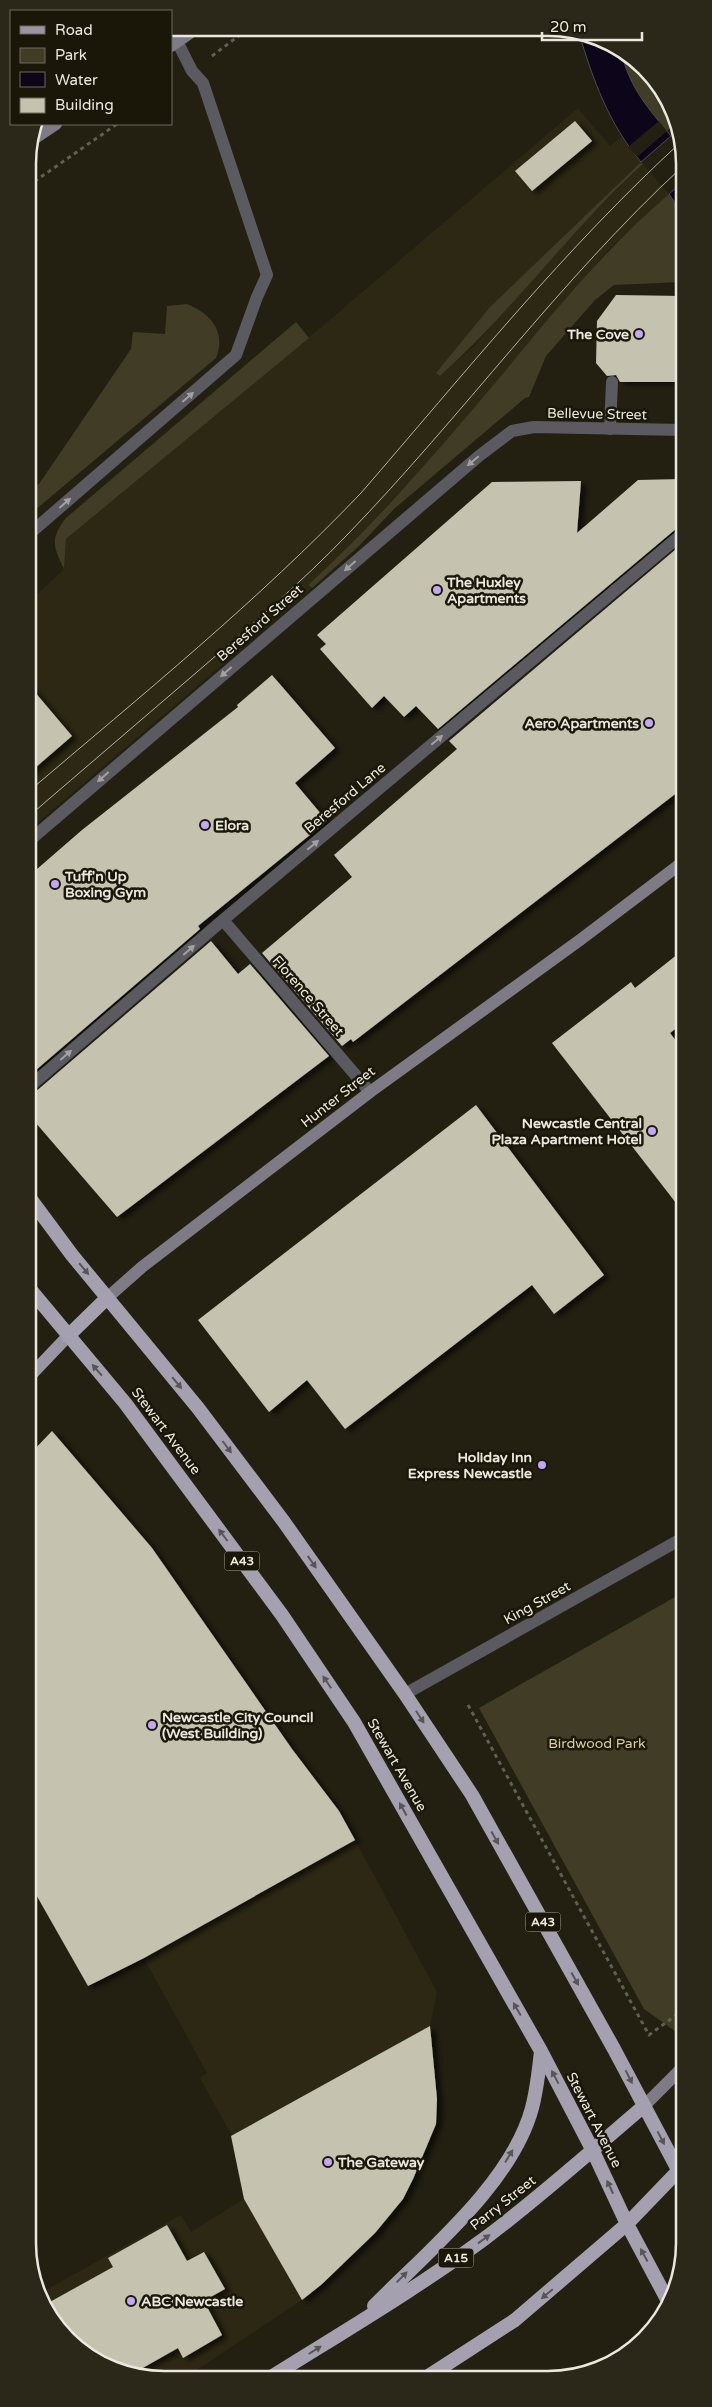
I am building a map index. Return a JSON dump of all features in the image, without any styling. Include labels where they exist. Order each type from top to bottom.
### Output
[{"type":"highway","name":"A43","points":[[36,1207],[107,1298],[198,1408],[284,1522],[406,1694],[472,1795],[675,2160]]},
{"type":"highway","name":"Stewart Avenue","points":[[36,1297],[125,1404],[276,1607],[354,1722],[541,2051],[592,2149],[627,2224],[665,2295]]},
{"type":"highway","name":"Hunter Street","points":[[68,1336],[107,1298]]},
{"type":"highway","points":[[356,2324],[477,2202],[498,2175],[518,2141],[532,2109],[541,2051]]},
{"type":"highway","name":"Parry Street","points":[[281,2371],[356,2324],[483,2239],[552,2185],[644,2106]]},
{"type":"highway","points":[[435,2371],[515,2320],[627,2224],[675,2179]]},
{"type":"main road","points":[[174,44],[186,36]]},
{"type":"main road","points":[[40,135],[54,125]]},
{"type":"main road","name":"Hunter Street","points":[[107,1298],[142,1267],[370,1092],[580,940],[676,868]]},
{"type":"main road","name":"Hunter Street","points":[[36,1369],[68,1336]]},
{"type":"main road","points":[[644,2106],[675,2075]]},
{"type":"street","points":[[37,526],[236,355],[256,297],[267,275],[203,83],[192,71],[174,44]]},
{"type":"street","points":[[610,429],[612,382]]},
{"type":"street","name":"Bellevue Street","points":[[512,431],[534,428],[676,430]]},
{"type":"street","name":"Beresford Street","points":[[37,834],[479,456],[512,431]]},
{"type":"street","name":"Beresford Lane","points":[[37,1080],[223,920],[676,539]]},
{"type":"street","name":"Florence Street","points":[[223,920],[370,1092]]},
{"type":"street","name":"King Street","points":[[406,1694],[675,1543]]},
{"type":"path","points":[[37,180],[116,125]]},
{"type":"path","points":[[468,1705],[649,2035],[675,2016]]},
{"type":"shaded area","points":[[578,108],[610,146],[621,137],[641,162],[490,307],[440,376],[474,346],[572,234],[643,164],[669,194],[608,250],[428,462],[345,550],[308,585],[312,588],[37,823],[37,595],[64,569],[66,539],[325,324]]},
{"type":"shaded area","points":[[355,1840],[437,1992],[430,2026],[232,2136],[200,2078],[207,2073],[144,1958]]},
{"type":"shaded area","points":[[244,2199],[302,2300],[195,2371],[164,2371],[139,2368],[115,2361],[100,2354],[86,2344],[63,2321],[53,2307],[45,2290],[181,2215],[191,2232]]},
{"type":"green space","points":[[624,61],[649,86],[659,100],[669,123],[670,128],[667,131],[634,88]]},
{"type":"green space","points":[[641,162],[643,164],[616,189],[467,351],[440,376],[436,373],[490,307]]},
{"type":"green space","points":[[669,194],[674,201],[676,210],[676,282],[614,285],[595,300],[546,356],[529,397],[525,398],[394,509],[359,546],[312,588],[308,585],[335,560],[410,481],[564,301],[646,214]]},
{"type":"green space","points":[[187,304],[209,318],[218,332],[219,349],[216,358],[37,509],[37,485],[131,349],[133,332],[165,334],[167,306]]},
{"type":"green space","points":[[296,322],[309,338],[66,539],[64,569],[57,555],[55,537],[66,518]]},
{"type":"green space","name":"Birdwood Park","points":[[675,1597],[675,2031],[644,2009],[479,1708]]},
{"type":"water","points":[[582,41],[612,53],[624,62],[630,79],[636,89],[648,108],[671,136],[641,162],[611,117],[590,68]]},
{"type":"water","points":[[676,188],[676,210],[674,201],[669,194]]},
{"type":"pier","points":[[659,121],[667,131],[637,157],[628,147]]},
{"type":"building","points":[[575,121],[592,141],[532,191],[515,171]]},
{"type":"building","name":"The Cove","points":[[616,295],[676,296],[676,382],[620,382],[616,375],[607,376],[596,363],[597,321]]},
{"type":"building","points":[[676,479],[676,529],[438,729],[416,706],[404,717],[384,696],[372,708],[320,649],[326,644],[317,635],[492,482],[581,481],[577,533],[638,480]]},
{"type":"building","points":[[676,549],[676,794],[353,1042],[351,1039],[342,1046],[262,953],[352,877],[334,855],[457,749],[449,741]]},
{"type":"building","points":[[272,675],[335,748],[295,783],[327,821],[198,926],[200,929],[37,1069],[37,869],[82,830],[238,707],[237,705]]},
{"type":"building","points":[[37,694],[72,736],[37,766]]},
{"type":"building","points":[[211,941],[238,974],[250,964],[329,1056],[117,1217],[37,1124],[37,1091]]},
{"type":"building","name":"Newcastle Central Plaza Apartment Hotel","points":[[676,956],[676,1029],[670,1033],[676,1040],[676,1202],[552,1043],[631,982],[635,988]]},
{"type":"building","points":[[476,1105],[604,1275],[554,1314],[532,1285],[345,1429],[307,1380],[269,1412],[198,1320]]},
{"type":"building","name":"Newcastle City Council (West Building)","points":[[52,1431],[152,1548],[292,1749],[339,1811],[355,1840],[144,1958],[88,1986],[36,1895],[36,1447]]},
{"type":"building","name":"The Gateway","points":[[430,2026],[437,2099],[436,2124],[413,2179],[403,2199],[375,2233],[322,2284],[302,2300],[244,2199],[231,2136]]},
{"type":"building","name":"ABC Newcastle","points":[[167,2225],[187,2261],[204,2252],[225,2289],[207,2299],[210,2303],[206,2305],[222,2335],[183,2358],[178,2348],[142,2368],[123,2364],[100,2354],[74,2333],[63,2321],[50,2302],[113,2267],[108,2258]]},
{"type":"tram line","points":[[37,785],[199,647],[322,533],[361,493],[556,268],[597,224],[674,149]]},
{"type":"tram line","points":[[37,809],[255,621],[330,552],[432,442],[553,301],[637,210],[676,173]]},
{"type":"place","name":"The Cove","points":[[639,334]]},
{"type":"place","name":"The Huxley Apartments","points":[[437,590]]},
{"type":"place","name":"Aero Apartments","points":[[649,723]]},
{"type":"place","name":"Elora","points":[[205,825]]},
{"type":"place","name":"Tuff'n Up Boxing Gym","points":[[55,884]]},
{"type":"place","name":"Newcastle Central Plaza Apartment Hotel","points":[[652,1131]]},
{"type":"place","name":"Holiday Inn Express Newcastle","points":[[542,1465]]},
{"type":"place","name":"Newcastle City Council (West Building)","points":[[152,1725]]},
{"type":"place","name":"The Gateway","points":[[328,2162]]},
{"type":"place","name":"ABC Newcastle","points":[[131,2301]]}]
